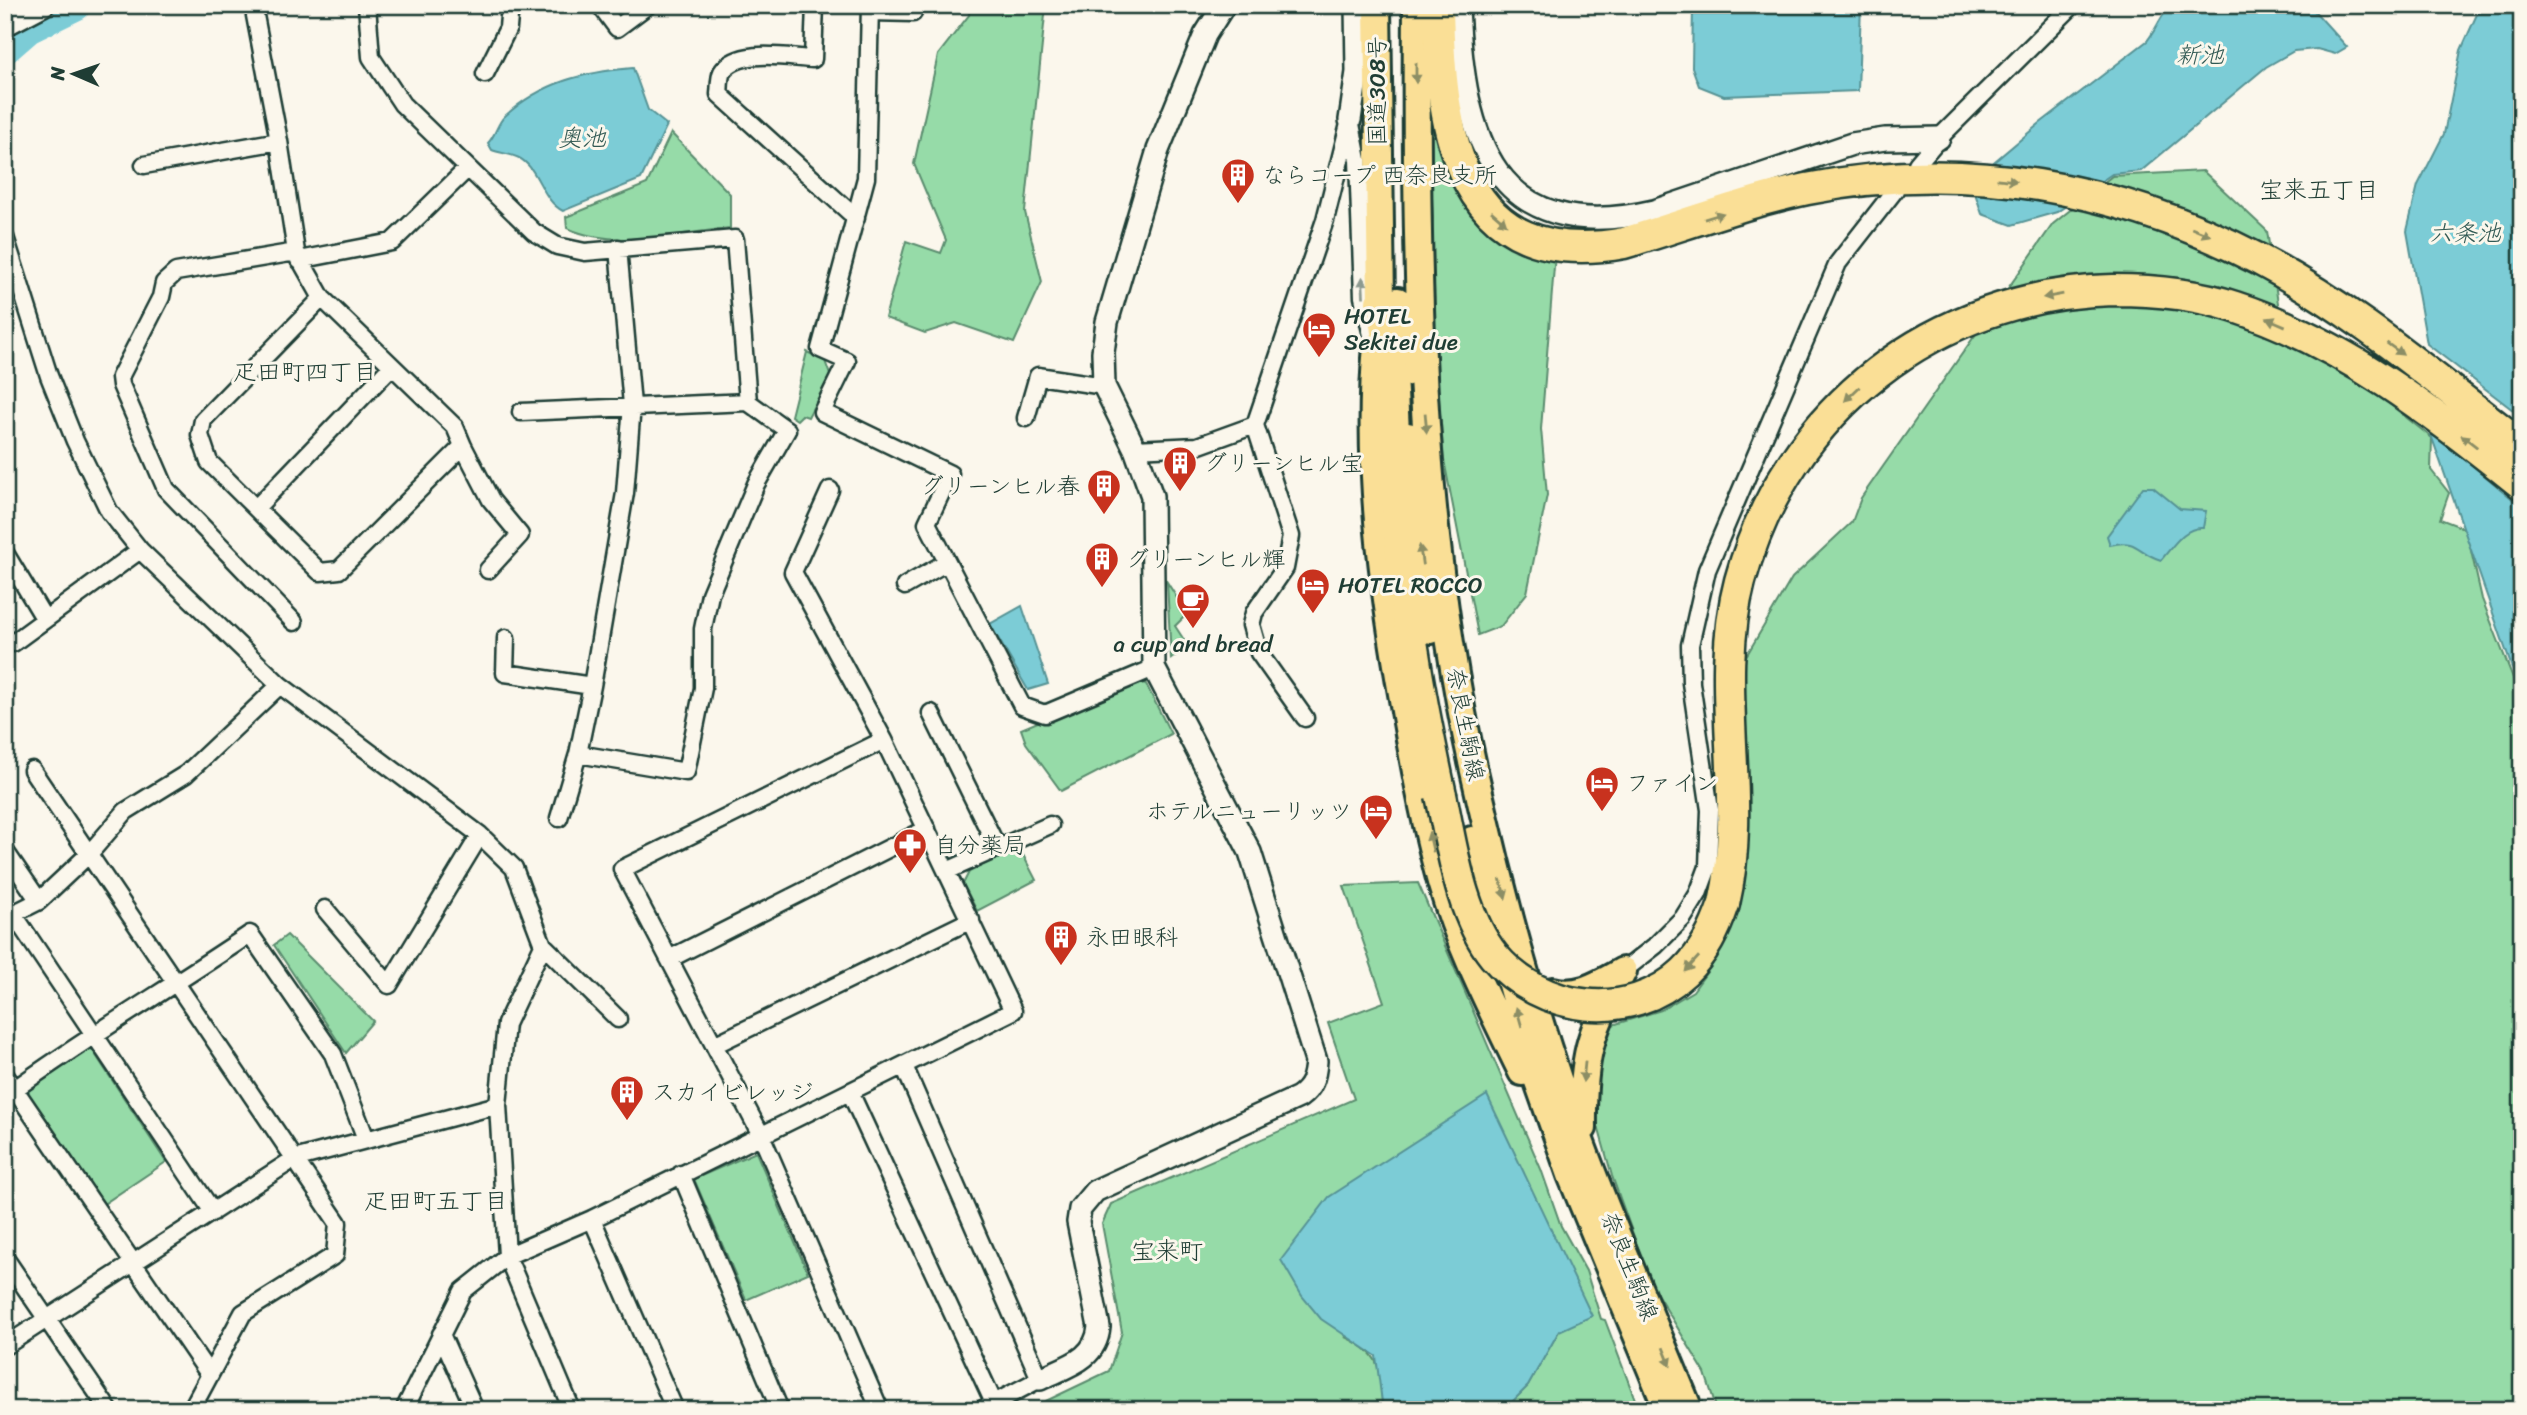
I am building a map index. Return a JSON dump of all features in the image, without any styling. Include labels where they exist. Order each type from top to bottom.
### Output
[{"type":"highway","points":[[1438,5],[1443,106],[1460,165],[1484,204],[1517,233],[1538,243],[1567,248],[1596,248],[1624,243],[1805,190],[1928,170],[2035,183],[2137,207],[2224,243],[2309,289],[2390,345],[2522,446]]},
{"type":"highway","points":[[1390,302],[1383,353],[1411,636],[1441,795],[1461,879],[1481,936],[1513,975],[1537,992],[1585,1006],[1613,1005],[1639,999],[1664,987],[1700,955],[1714,931],[1724,904],[1735,838],[1730,635],[1741,578],[1751,551],[1773,499],[1802,451],[1822,425],[1889,361],[1942,330],[2010,305],[2092,291],[2165,292],[2231,305],[2294,330],[2372,371],[2522,484]]},
{"type":"main road","name":"国道308号","points":[[1377,5],[1390,302]]},
{"type":"main road","name":"国道308号","points":[[1390,302],[1392,5]]},
{"type":"main road","name":"奈良生駒線","points":[[1417,5],[1417,269],[1434,516],[1451,643],[1473,768],[1542,1028],[1583,1149],[1689,1410]]},
{"type":"main road","name":"奈良生駒線","points":[[1390,302],[1412,483],[1447,724],[1490,915],[1535,1073],[1572,1175],[1668,1410]]},
{"type":"main road","name":"奈良生駒線","points":[[1383,353],[1377,499],[1382,565],[1412,753],[1432,844],[1441,883],[1474,972],[1572,1175]]},
{"type":"main road","points":[[1520,950],[1541,985],[1555,992],[1571,994],[1623,971]]},
{"type":"main road","points":[[1583,1149],[1585,1059],[1590,1037],[1623,971]]},
{"type":"street","points":[[5,25],[43,5]]},
{"type":"street","points":[[253,5],[298,256],[321,298],[454,427],[491,500],[520,535],[488,570]]},
{"type":"street","points":[[367,5],[371,57],[402,104],[534,232],[557,246],[585,252],[735,239],[748,402]]},
{"type":"street","points":[[485,74],[508,28],[510,5]]},
{"type":"street","points":[[600,5],[617,28],[648,5]]},
{"type":"street","points":[[815,5],[813,59],[751,57],[732,62],[720,74],[719,94],[856,218]]},
{"type":"street","points":[[850,1092],[987,1406],[1085,1358],[1098,1339],[1099,1327],[1079,1222],[1086,1200],[1095,1191],[1300,1097],[1312,1083],[1316,1061],[1250,852],[1154,668],[1152,496],[1135,449],[1104,386],[1103,352],[1107,322],[1158,150],[1205,35],[1224,5]]},
{"type":"street","points":[[1305,718],[1259,653],[1251,625],[1254,613],[1285,568],[1291,536],[1255,425],[1325,220],[1350,120],[1357,72],[1356,5]]},
{"type":"street","points":[[1458,5],[1464,78],[1472,116],[1485,152],[1503,179],[1528,203],[1557,215],[1589,219],[1622,218],[1654,211],[1852,144],[1885,139],[1939,138]]},
{"type":"street","points":[[1928,170],[1939,138],[2073,5]]},
{"type":"street","points":[[913,13],[870,9],[866,178],[820,348],[847,361],[822,412],[950,474],[927,523],[1022,706],[1045,714],[1154,668]]},
{"type":"street","points":[[1350,120],[1359,160],[1363,297],[1383,353]]},
{"type":"street","points":[[144,164],[279,141]]},
{"type":"street","points":[[294,622],[166,489],[121,385],[120,377],[161,297],[164,283],[176,272],[392,242],[468,168]]},
{"type":"street","points":[[1623,971],[1656,946],[1683,918],[1698,894],[1708,867],[1710,810],[1692,683],[1690,645],[1707,570],[1838,263],[1895,190]]},
{"type":"street","points":[[5,237],[49,376],[75,441],[109,510],[140,550],[280,685],[480,835],[514,867],[543,945],[618,1019]]},
{"type":"street","points":[[559,818],[578,754],[592,686],[625,493],[632,405],[618,248]]},
{"type":"street","points":[[321,298],[203,420],[200,435],[209,461],[320,572],[339,570],[463,446]]},
{"type":"street","points":[[257,507],[392,366]]},
{"type":"street","points":[[1026,418],[1038,376],[1104,386]]},
{"type":"street","points":[[521,412],[632,405],[748,402],[787,430],[756,484],[710,594],[703,629],[702,688],[686,772],[578,754]]},
{"type":"street","points":[[1135,449],[1196,446],[1255,425]]},
{"type":"street","points":[[404,1410],[463,1291],[507,1256],[592,1219],[1013,1011],[884,740],[793,572],[830,490]]},
{"type":"street","points":[[5,642],[13,643],[140,550]]},
{"type":"street","points":[[5,553],[44,618]]},
{"type":"street","points":[[905,586],[947,562]]},
{"type":"street","points":[[506,638],[505,673],[592,686]]},
{"type":"street","points":[[212,1212],[93,1032],[9,916],[39,901],[89,854],[126,811],[187,774],[280,685]]},
{"type":"street","points":[[931,713],[997,848]]},
{"type":"street","points":[[880,1410],[761,1135],[622,869],[884,740]]},
{"type":"street","points":[[32,770],[338,1223],[335,1255],[243,1313],[191,1410]]},
{"type":"street","points":[[947,871],[1050,825]]},
{"type":"street","points":[[669,959],[927,830]]},
{"type":"street","points":[[325,909],[389,985],[480,835]]},
{"type":"street","points":[[5,851],[39,901]]},
{"type":"street","points":[[714,1045],[971,920]]},
{"type":"street","points":[[209,1374],[131,1264],[10,1082],[176,984],[250,934],[333,1054],[366,1139]]},
{"type":"street","points":[[543,945],[506,1024],[498,1105],[507,1256],[572,1410]]},
{"type":"street","points":[[904,1066],[1040,1379]]},
{"type":"street","points":[[5,1346],[294,1159],[498,1105]]},
{"type":"street","points":[[681,1174],[780,1410]]},
{"type":"street","points":[[592,1219],[675,1410]]},
{"type":"street","points":[[5,1258],[109,1410]]},
{"type":"street","points":[[441,1334],[475,1410]]},
{"type":"green space","points":[[970,5],[1046,5],[1025,212],[1042,282],[1014,343],[956,323],[925,333],[885,318],[906,241],[941,253],[946,240],[914,164],[938,55],[969,15]]},
{"type":"green space","points":[[1435,123],[1455,184],[1555,254],[1541,429],[1547,495],[1527,593],[1501,626],[1478,635],[1444,460],[1428,270],[1433,219],[1429,137]]},
{"type":"green space","points":[[671,133],[730,194],[730,228],[626,239],[586,235],[567,228],[566,217],[647,184]]},
{"type":"green space","points":[[2203,171],[2267,231],[2281,323],[2265,336],[2298,343],[2362,382],[2432,438],[2431,470],[2449,493],[2440,519],[2466,529],[2482,599],[2522,701],[2522,1410],[1717,1410],[1705,1373],[1651,1284],[1612,1176],[1592,1105],[1606,1027],[1661,1010],[1693,991],[1712,965],[1728,931],[1747,853],[1743,759],[1745,658],[1792,578],[1852,522],[1861,498],[2053,224],[2112,176]]},
{"type":"green space","points":[[807,352],[825,361],[830,375],[808,417],[802,415],[797,420],[791,416]]},
{"type":"green space","points":[[1167,582],[1187,614],[1175,626],[1188,646],[1171,659]]},
{"type":"green space","points":[[1135,681],[1146,684],[1171,734],[1061,791],[1026,743],[1021,729]]},
{"type":"green space","points":[[1019,847],[1036,880],[977,911],[963,884],[969,872]]},
{"type":"green space","points":[[1418,883],[1541,1169],[1561,1226],[1586,1271],[1601,1319],[1605,1320],[1639,1410],[1504,1410],[1528,1386],[1559,1331],[1345,1337],[1368,1351],[1374,1358],[1380,1374],[1383,1410],[1027,1410],[1109,1371],[1122,1332],[1102,1224],[1111,1204],[1354,1099],[1328,1023],[1384,1002],[1344,886]]},
{"type":"green space","points":[[287,935],[373,1021],[346,1053],[274,945]]},
{"type":"green space","points":[[91,1048],[166,1162],[102,1205],[26,1091]]},
{"type":"green space","points":[[756,1152],[808,1273],[746,1300],[694,1179]]},
{"type":"water","points":[[1693,5],[1861,5],[1858,91],[1724,96],[1699,86],[1692,67]]},
{"type":"water","name":"新池","points":[[2171,5],[2309,5],[2347,47],[2335,54],[2317,49],[2294,51],[2266,67],[2141,171],[2112,174],[2057,212],[2012,225],[1982,214],[1975,193],[1988,167],[2147,41]]},
{"type":"water","name":"六条池","points":[[2481,5],[2522,5],[2522,417],[2427,344],[2407,231],[2418,185],[2444,134],[2461,50]]},
{"type":"water","name":"奥池","points":[[633,68],[648,110],[667,125],[641,179],[563,211],[550,199],[526,163],[492,150],[488,143],[502,119],[519,104],[549,87],[598,72]]},
{"type":"water","points":[[2429,429],[2522,507],[2522,689],[2519,688]]},
{"type":"water","points":[[2143,487],[2153,487],[2180,509],[2206,511],[2203,528],[2196,528],[2184,534],[2161,560],[2127,543],[2110,545],[2107,536]]},
{"type":"water","points":[[1022,606],[1048,684],[1028,690],[990,624]]},
{"type":"water","points":[[1487,1095],[1592,1316],[1559,1331],[1528,1386],[1504,1410],[1383,1410],[1376,1356],[1321,1319],[1302,1296],[1281,1260],[1329,1197]]},
{"type":"waterway","points":[[5,48],[28,28],[75,5]]},
{"type":"place","name":"ならコープ 西奈良支所","points":[[1238,205]]},
{"type":"place","name":"HOTEL Sekitei due","points":[[1319,359]]},
{"type":"place","name":"グリーンヒル宝","points":[[1180,493]]},
{"type":"place","name":"グリーンヒル春","points":[[1104,516]]},
{"type":"place","name":"グリーンヒル輝","points":[[1102,589]]},
{"type":"place","name":"HOTEL ROCCO","points":[[1313,615]]},
{"type":"place","name":"a cup and bread","points":[[1193,630]]},
{"type":"place","name":"ファイン","points":[[1602,813]]},
{"type":"place","name":"ホテルニューリッツ","points":[[1376,841]]},
{"type":"place","name":"自分薬局","points":[[910,875]]},
{"type":"place","name":"永田眼科","points":[[1061,967]]},
{"type":"place","name":"スカイビレッジ","points":[[627,1122]]},
{"type":"district","name":"宝来五丁目","points":[[2319,190]]},
{"type":"district","name":"疋田町四丁目","points":[[305,372]]},
{"type":"district","name":"疋田町五丁目","points":[[436,1201]]},
{"type":"district","name":"宝来町","points":[[1167,1251]]}]
